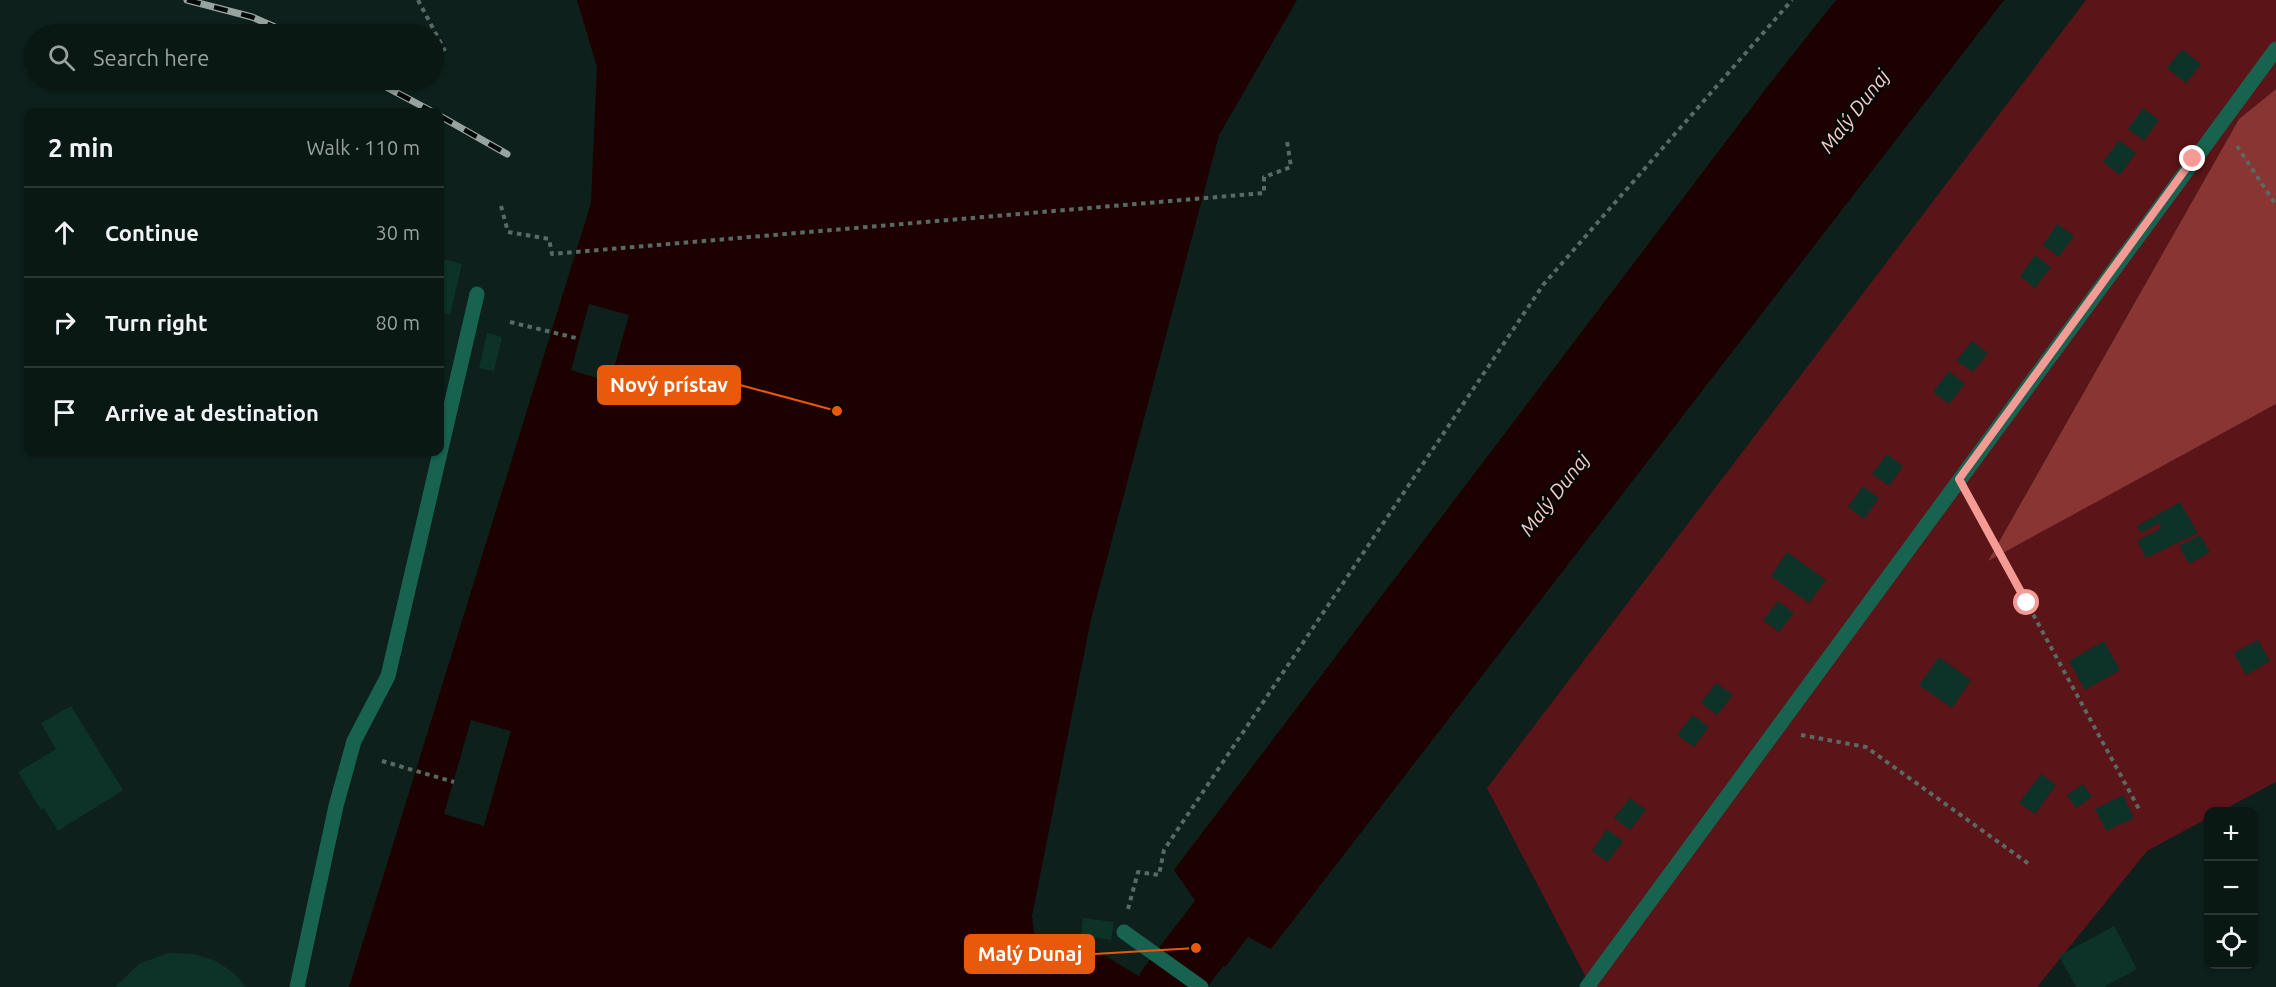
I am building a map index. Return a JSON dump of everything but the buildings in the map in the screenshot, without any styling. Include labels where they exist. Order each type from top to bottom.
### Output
[{"type":"lane","points":[[1587,987],[2276,50]]},
{"type":"lane","points":[[444,436],[477,294]]},
{"type":"lane","points":[[297,987],[336,806],[354,741],[388,676],[439,456]]},
{"type":"lane","points":[[1124,932],[1202,987]]},
{"type":"path","points":[[418,0],[431,24]]},
{"type":"path","points":[[1128,906],[1138,872],[1159,875],[1164,850],[1543,285],[1792,0]]},
{"type":"path","points":[[2221,122],[2276,205]]},
{"type":"path","points":[[501,206],[508,232],[549,239],[552,254],[1264,194],[1264,177],[1291,167],[1287,141]]},
{"type":"path","points":[[510,322],[580,339]]},
{"type":"path","points":[[1959,479],[2139,809]]},
{"type":"path","points":[[1776,730],[1866,747],[2029,864]]},
{"type":"path","points":[[382,761],[454,782]]},
{"type":"shaded area","points":[[2086,0],[2276,0],[2276,89],[2239,119],[1989,559],[2276,404],[2276,782],[2229,807],[2204,807],[2204,820],[2147,851],[2037,987],[1591,987],[1487,788]]},
{"type":"shaded area","points":[[2276,89],[2276,404],[1988,561],[2239,119]]},
{"type":"water","points":[[577,0],[1297,0],[1219,135],[1091,619],[1032,916],[1038,972],[1077,939],[1157,987],[349,987],[591,203],[597,67]]},
{"type":"water","points":[[1836,0],[2004,0],[1271,949],[1248,937],[1225,967],[1180,933],[1196,902],[1174,870],[1771,82]]},
{"type":"pier","points":[[589,304],[629,315],[610,382],[571,370]]},
{"type":"pier","points":[[471,720],[511,731],[484,826],[444,814]]},
{"type":"waterway","name":"Malý Dunaj","points":[[1168,987],[1248,883]]},
{"type":"railway","points":[[187,0],[252,17],[268,24]]},
{"type":"railway","points":[[392,90],[426,108]]},
{"type":"railway","points":[[444,118],[507,154]]},
{"type":"place","name":"Nový prístav","points":[[837,411]]},
{"type":"place","name":"Malý Dunaj","points":[[1196,948]]},
{"type":"route","points":[[2027,603],[1959,479],[2193,159]]}]
